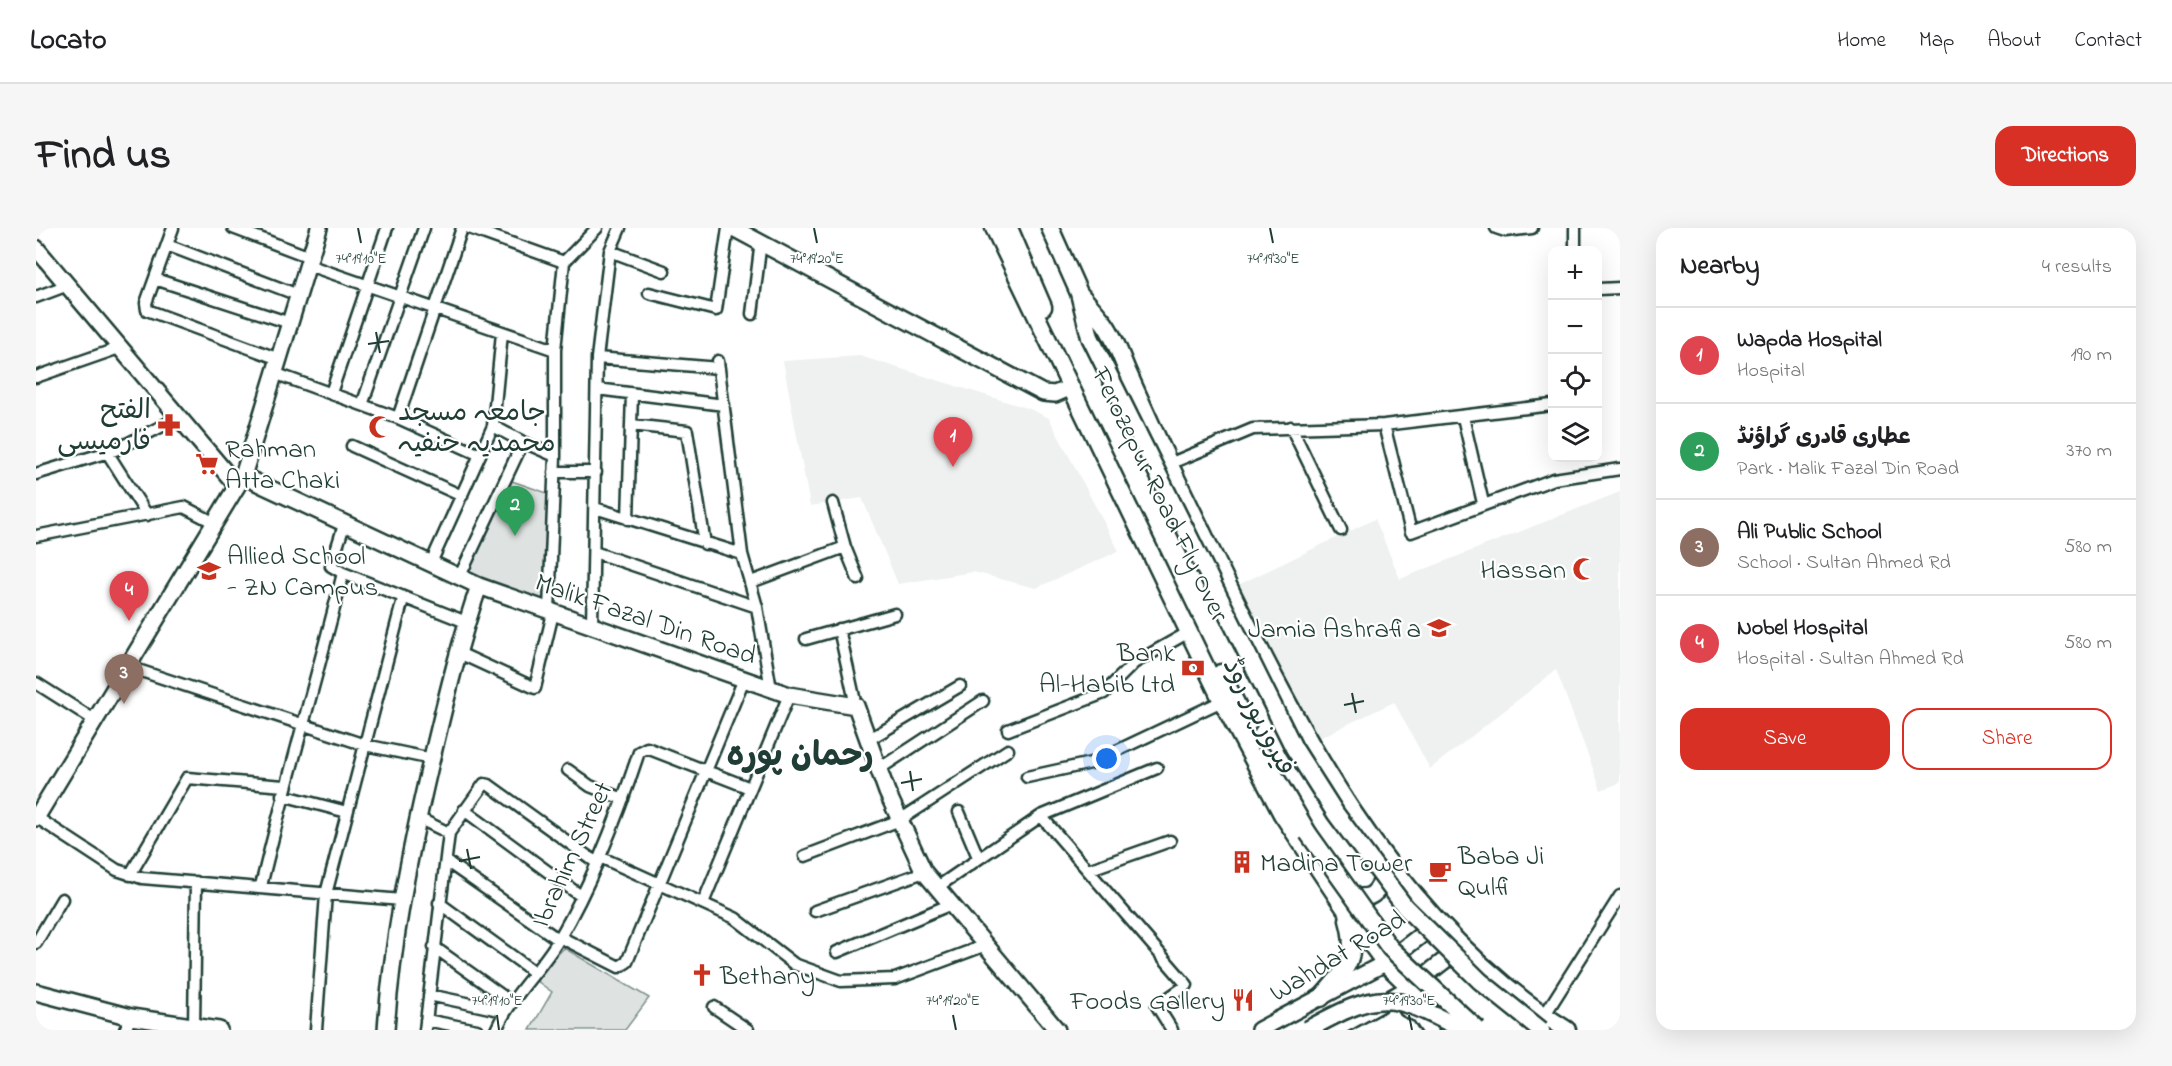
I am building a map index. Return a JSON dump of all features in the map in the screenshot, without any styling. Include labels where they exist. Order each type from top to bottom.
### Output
[{"type":"main road","name":"فیروزپور روڈ","points":[[994,228],[1069,388],[1222,701],[1282,814],[1346,910],[1385,963],[1456,1030]]},
{"type":"main road","name":"Ferozepur Road Fly Over","points":[[1009,228],[1121,476],[1265,759],[1308,833],[1389,948],[1478,1030]]},
{"type":"main road","name":"فیروزپور روڈ","points":[[1050,228],[1078,293],[1090,337],[1294,748],[1336,814],[1405,907],[1480,981],[1543,1023],[1567,1030]]},
{"type":"main road","name":"فیروزپور روڈ","points":[[1078,293],[1110,333],[1169,464],[1233,595],[1312,745],[1380,853],[1462,946],[1543,1023]]},
{"type":"main road","points":[[1337,894],[1363,899],[1373,895],[1386,872],[1380,853]]},
{"type":"main road","points":[[1321,998],[1341,974],[1354,950],[1346,910]]},
{"type":"main road","points":[[1409,988],[1420,1015]]},
{"type":"main road","points":[[1307,1030],[1355,1005],[1374,1000],[1398,1000],[1416,1006],[1462,1030]]},
{"type":"street","points":[[173,228],[147,303],[147,310],[276,366],[331,393],[398,418],[480,455]]},
{"type":"street","points":[[233,228],[367,286],[555,350]]},
{"type":"street","points":[[319,228],[240,481],[36,817],[117,870],[130,875],[402,900]]},
{"type":"street","points":[[331,393],[387,228]]},
{"type":"street","points":[[363,405],[424,228]]},
{"type":"street","points":[[398,418],[462,228]]},
{"type":"street","points":[[469,228],[564,262]]},
{"type":"street","points":[[459,653],[535,688],[551,612],[555,350],[564,262],[597,228]]},
{"type":"street","points":[[592,625],[597,358],[610,251],[620,228]]},
{"type":"street","points":[[649,293],[716,310],[728,228]]},
{"type":"street","points":[[733,228],[1042,393],[1055,394],[1069,388]]},
{"type":"street","points":[[1496,228],[1505,231],[1532,228]]},
{"type":"street","points":[[1575,228],[1575,246]]},
{"type":"street","points":[[752,314],[761,241]]},
{"type":"street","points":[[167,245],[298,295]]},
{"type":"street","points":[[36,248],[180,417],[240,481]]},
{"type":"street","points":[[610,251],[664,271]]},
{"type":"street","points":[[155,279],[290,323]]},
{"type":"street","points":[[36,297],[68,285]]},
{"type":"street","points":[[1602,289],[1620,288]]},
{"type":"street","points":[[430,565],[493,426],[502,333]]},
{"type":"street","points":[[36,377],[122,347]]},
{"type":"street","points":[[597,358],[719,364],[742,554],[757,607],[771,689]]},
{"type":"street","points":[[597,389],[724,405]]},
{"type":"street","points":[[628,519],[632,394]]},
{"type":"street","points":[[1169,464],[1253,429],[1384,425],[1548,406]]},
{"type":"street","points":[[36,474],[107,452],[180,417]]},
{"type":"street","points":[[1463,417],[1483,503]]},
{"type":"street","points":[[631,425],[687,431],[705,544]]},
{"type":"street","points":[[1384,425],[1410,532],[1483,503],[1554,479],[1620,469]]},
{"type":"street","points":[[493,426],[555,456]]},
{"type":"street","points":[[1291,427],[1341,530]]},
{"type":"street","points":[[459,578],[523,442]]},
{"type":"street","points":[[352,446],[462,496]]},
{"type":"street","points":[[107,452],[147,515]]},
{"type":"street","points":[[554,472],[596,472]]},
{"type":"street","name":"Malik Fazal Din Road","points":[[240,481],[479,586],[789,695],[856,706]]},
{"type":"street","points":[[833,503],[845,547],[858,579]]},
{"type":"street","points":[[36,536],[184,507],[215,523]]},
{"type":"street","points":[[595,508],[742,554]]},
{"type":"street","points":[[344,525],[332,566],[403,599],[466,622]]},
{"type":"street","points":[[751,582],[845,547]]},
{"type":"street","points":[[594,552],[757,607]]},
{"type":"street","points":[[261,886],[283,791],[344,573]]},
{"type":"street","points":[[386,1030],[394,940],[418,818],[466,622],[479,586]]},
{"type":"street","points":[[316,1030],[326,894],[403,599]]},
{"type":"street","points":[[806,639],[895,614]]},
{"type":"street","points":[[839,629],[856,706],[879,769],[924,872],[949,905],[986,945],[1057,1030]]},
{"type":"street","points":[[1008,730],[1104,693],[1134,663],[1190,632]]},
{"type":"street","points":[[129,667],[365,745],[432,759]]},
{"type":"street","points":[[446,861],[559,938],[619,967],[624,966],[744,679]]},
{"type":"street","points":[[36,683],[96,721]]},
{"type":"street","points":[[868,740],[960,686]]},
{"type":"street","points":[[703,903],[789,695]]},
{"type":"street","points":[[879,769],[983,701]]},
{"type":"street","points":[[1027,777],[1091,763],[1222,701]]},
{"type":"street","name":"Ibrahim Street","points":[[496,1030],[504,1011],[559,938],[581,897],[599,860],[639,752],[647,748],[705,770]]},
{"type":"street","points":[[805,856],[900,820],[1008,750]]},
{"type":"street","points":[[936,888],[978,857],[1041,816],[1156,768]]},
{"type":"street","points":[[568,770],[590,786],[623,799]]},
{"type":"street","points":[[705,770],[750,788]]},
{"type":"street","points":[[130,875],[187,778],[283,791],[347,812]]},
{"type":"street","points":[[477,1030],[425,1025],[449,833],[486,783],[599,860],[659,882],[735,918],[794,964],[841,981],[895,979],[986,945]]},
{"type":"street","points":[[464,810],[581,897]]},
{"type":"street","points":[[959,812],[978,857]]},
{"type":"street","points":[[1041,816],[1186,985],[1157,1006],[1172,1030]]},
{"type":"street","points":[[418,818],[449,833]]},
{"type":"street","points":[[1088,870],[1170,841]]},
{"type":"street","points":[[815,911],[924,872]]},
{"type":"street","points":[[192,1028],[196,882]]},
{"type":"street","points":[[1543,1023],[1620,896]]},
{"type":"street","points":[[36,944],[62,899]]},
{"type":"street","points":[[439,903],[534,972]]},
{"type":"street","points":[[837,951],[949,905]]},
{"type":"street","name":"Wahdat Road","points":[[1259,1030],[1385,963],[1439,921]]},
{"type":"street","points":[[1345,1026],[1409,988],[1462,946]]},
{"type":"street","points":[[434,947],[511,1002]]},
{"type":"street","points":[[36,992],[128,1024],[219,1030]]},
{"type":"street","points":[[429,995],[504,1011]]},
{"type":"street","points":[[714,1007],[748,1030]]},
{"type":"street","points":[[1345,1026],[1395,1008],[1407,1008],[1420,1015],[1430,1030]]},
{"type":"shaded area","points":[[860,356],[1030,409],[1049,418],[1119,551],[1036,588],[973,572],[898,584],[862,498],[810,506],[783,361]]},
{"type":"shaded area","points":[[506,479],[553,495],[549,611],[459,578]]},
{"type":"shaded area","name":"Jamia Ashrafia","points":[[1620,492],[1620,783],[1601,790],[1556,670],[1430,769],[1394,702],[1315,740],[1238,585],[1375,519],[1400,579]]},
{"type":"shaded area","points":[[564,948],[649,998],[625,1030],[530,1030],[552,992],[534,979]]},
{"type":"place","name":"الفتح فارمیسی","points":[[169,425]]},
{"type":"place","name":"جامعہ مسجد محمدیہ حنفیہ","points":[[380,427]]},
{"type":"place","name":"Rahman Atta Chaki","points":[[207,464]]},
{"type":"place","name":"Wapda Hospital","points":[[953,467]]},
{"type":"place","name":"عطاری قادری گراؤنڈ","points":[[515,536]]},
{"type":"place","name":"Hassan","points":[[1584,569]]},
{"type":"place","name":"Allied School - ZN Campus","points":[[209,571]]},
{"type":"place","name":"Nobel Hospital","points":[[129,621]]},
{"type":"place","name":"Jamia Ashrafia","points":[[1439,628]]},
{"type":"place","name":"Bank Al-Habib Ltd","points":[[1193,668]]},
{"type":"place","name":"Ali Public School","points":[[124,704]]},
{"type":"place","name":"Madina Tower","points":[[1242,862]]},
{"type":"place","name":"Baba Ji Qulfi","points":[[1440,871]]},
{"type":"place","name":"Bethany","points":[[702,975]]},
{"type":"place","name":"Foods Gallery","points":[[1243,1000]]},
{"type":"district","name":"رحمان پورہ","points":[[800,753]]}]
